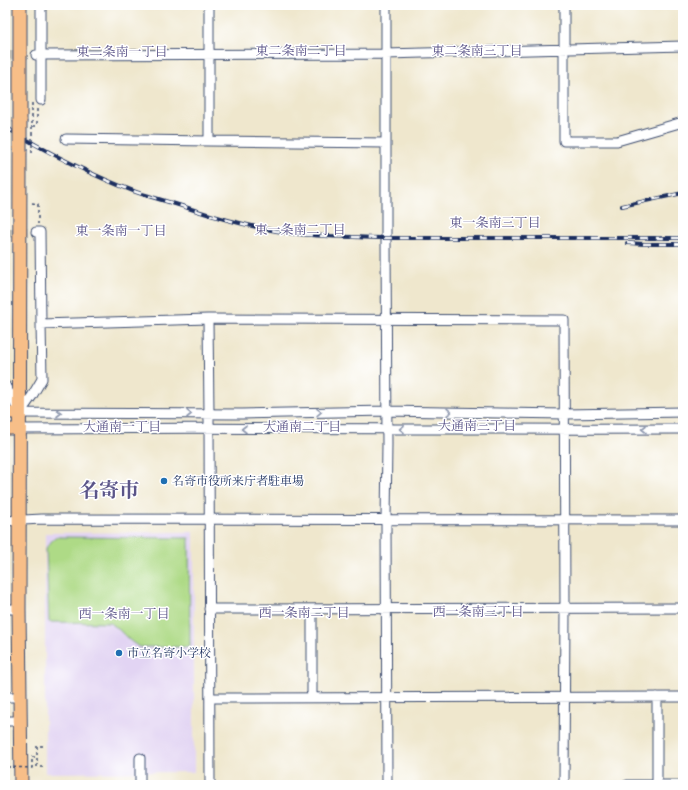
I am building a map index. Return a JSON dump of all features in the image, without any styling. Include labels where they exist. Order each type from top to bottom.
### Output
[{"type":"highway","points":[[20,5],[20,121],[16,151],[20,413],[19,609],[21,785]]},
{"type":"main road","points":[[5,413],[20,413]]},
{"type":"main road","points":[[5,429],[20,429]]},
{"type":"street","points":[[39,103],[38,55],[41,5]]},
{"type":"street","points":[[209,5],[209,141]]},
{"type":"street","points":[[386,5],[387,785]]},
{"type":"street","points":[[564,5],[564,141],[617,141],[683,122]]},
{"type":"street","points":[[38,55],[386,54],[683,46]]},
{"type":"street","points":[[66,139],[386,143]]},
{"type":"street","points":[[20,413],[42,379],[40,232],[37,228]]},
{"type":"street","points":[[208,319],[210,785]]},
{"type":"street","points":[[41,324],[208,319],[564,320],[564,785]]},
{"type":"street","points":[[5,384],[20,413]]},
{"type":"street","points":[[20,413],[209,414],[387,412],[564,414],[683,412]]},
{"type":"street","points":[[20,429],[683,429]]},
{"type":"street","points":[[5,521],[42,519],[683,520]]},
{"type":"street","points":[[209,609],[683,608]]},
{"type":"street","points":[[5,609],[19,609]]},
{"type":"street","points":[[312,609],[312,698]]},
{"type":"street","points":[[5,697],[20,697]]},
{"type":"street","points":[[657,697],[657,785]]},
{"type":"street","points":[[210,698],[683,697]]},
{"type":"street","points":[[5,721],[20,721]]},
{"type":"street","points":[[140,758],[140,785]]},
{"type":"street","points":[[627,785],[683,785]]},
{"type":"path","points":[[8,5],[6,85],[20,121],[16,151]]},
{"type":"path","points":[[20,121],[37,126],[39,103]]},
{"type":"path","points":[[16,151],[20,121]]},
{"type":"path","points":[[32,203],[38,204],[37,228]]},
{"type":"path","points":[[43,746],[37,746],[37,767],[43,767]]},
{"type":"path","points":[[5,757],[8,757],[8,768],[32,768],[32,757],[37,757]]},
{"type":"shaded area","name":"市立名寄小学校","points":[[194,532],[194,772],[45,773],[45,533]]},
{"type":"green space","points":[[55,537],[189,538],[190,647],[140,647],[110,623],[49,622],[46,548]]},
{"type":"tunnel","points":[[5,55],[36,55]]},
{"type":"tunnel","points":[[5,233],[36,232]]},
{"type":"railway","points":[[5,127],[69,162],[136,192],[230,221],[284,232],[320,236],[386,238],[683,238]]},
{"type":"railway","points":[[622,206],[683,193]]},
{"type":"railway","points":[[627,243],[683,244]]},
{"type":"place","name":"名寄市役所来庁者駐車場","points":[[164,481]]},
{"type":"place","name":"市立名寄小学校","points":[[119,653]]},
{"type":"district","name":"東二条南二丁目","points":[[301,51]]},
{"type":"district","name":"東二条南三丁目","points":[[477,51]]},
{"type":"district","name":"東二条南一丁目","points":[[122,52]]},
{"type":"district","name":"東一条南三丁目","points":[[495,223]]},
{"type":"district","name":"東一条南二丁目","points":[[300,230]]},
{"type":"district","name":"東一条南一丁目","points":[[121,231]]},
{"type":"district","name":"大通南三丁目","points":[[477,426]]},
{"type":"district","name":"大通南一丁目","points":[[122,427]]},
{"type":"district","name":"大通南二丁目","points":[[302,427]]},
{"type":"district","name":"名寄市","points":[[109,490]]},
{"type":"district","name":"西一条南三丁目","points":[[478,612]]},
{"type":"district","name":"西一条南二丁目","points":[[304,613]]},
{"type":"district","name":"西一条南一丁目","points":[[124,614]]}]
